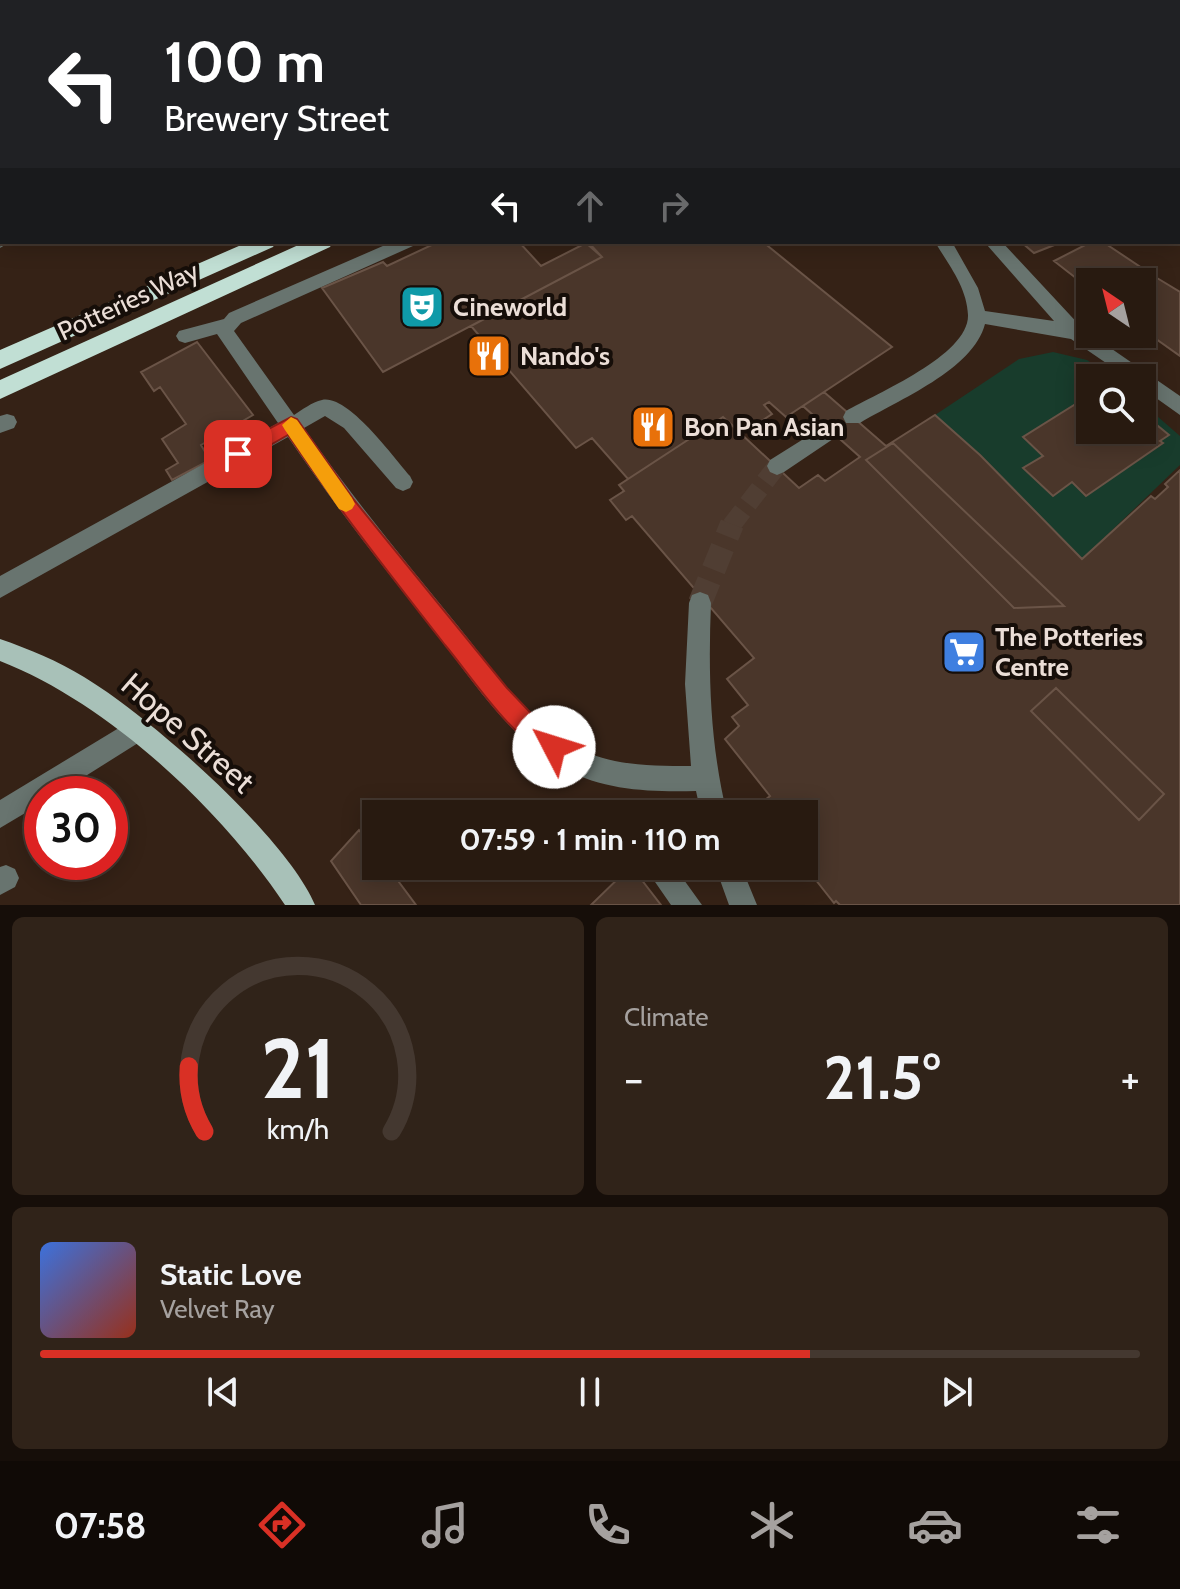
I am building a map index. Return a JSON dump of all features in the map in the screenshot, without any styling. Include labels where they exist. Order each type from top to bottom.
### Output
[{"type":"highway","name":"Potteries Way","points":[[0,360],[261,244]]},
{"type":"highway","name":"Potteries Way","points":[[0,390],[319,244]]},
{"type":"main road","name":"Hope Street","points":[[0,650],[60,675],[101,700],[137,729],[232,815],[271,860],[301,905]]},
{"type":"street","points":[[185,336],[230,321],[403,244]]},
{"type":"street","points":[[853,417],[956,353],[971,337],[976,316],[965,277],[944,244]]},
{"type":"street","points":[[995,245],[1076,333]]},
{"type":"street","points":[[976,316],[1076,334]]},
{"type":"street","points":[[230,321],[224,331],[356,518],[500,696],[535,733],[573,760],[607,772],[649,779],[705,778]]},
{"type":"street","points":[[1098,348],[1121,364]]},
{"type":"street","points":[[1156,389],[1180,407]]},
{"type":"street","points":[[0,588],[325,407],[351,422],[403,482]]},
{"type":"street","points":[[777,466],[829,431]]},
{"type":"street","points":[[700,603],[696,664],[697,727],[710,800]]},
{"type":"street","points":[[0,815],[137,729]]},
{"type":"street","points":[[668,880],[688,905]]},
{"type":"street","points":[[733,880],[743,905]]},
{"type":"green space","points":[[1053,352],[1093,364],[1076,364],[1076,444],[1156,444],[1156,415],[1180,436],[1180,465],[1082,559],[980,455],[935,415],[1019,359]]},
{"type":"building","name":"Cineworld","points":[[434,244],[521,244],[541,266],[584,244],[602,257],[383,372],[322,288],[383,262],[387,266]]},
{"type":"building","points":[[590,244],[765,244],[892,347],[786,417],[769,402],[764,405],[772,414],[742,434],[723,417],[628,479],[592,438],[576,448],[471,326],[602,257]]},
{"type":"building","points":[[1023,244],[1057,244],[1034,253]]},
{"type":"building","points":[[1087,244],[1106,244],[1142,268],[1076,268],[1076,278],[1054,261]]},
{"type":"building","points":[[1156,279],[1180,292],[1180,356],[1156,339]]},
{"type":"building","points":[[197,342],[253,415],[201,445],[210,460],[172,480],[166,470],[178,463],[162,439],[186,424],[160,387],[154,391],[141,372]]},
{"type":"building","name":"The Potteries Centre","points":[[824,392],[886,446],[935,415],[980,455],[1082,559],[1151,496],[1155,499],[1180,470],[1180,905],[840,905],[836,901],[834,903],[816,880],[818,800],[765,800],[770,796],[725,739],[739,726],[732,717],[748,705],[727,679],[754,658],[632,516],[626,520],[610,500],[624,491],[619,485],[723,417],[799,488],[818,475],[825,481],[860,457],[803,406]]},
{"type":"building","points":[[1076,404],[1076,444],[1156,444],[1156,424],[1169,435],[1160,441],[1163,443],[1086,496],[1072,482],[1053,496],[1023,468],[1043,456],[1023,437]]},
{"type":"building","points":[[893,443],[1064,606],[1014,608],[866,460]]},
{"type":"building","points":[[1056,688],[1164,794],[1139,820],[1031,711]]},
{"type":"building","points":[[359,830],[362,834],[362,880],[397,880],[416,905],[361,905],[331,861]]},
{"type":"building","points":[[617,880],[642,880],[661,905],[591,905]]},
{"type":"tunnel","points":[[731,525],[777,466]]},
{"type":"tunnel","points":[[700,603],[731,525]]},
{"type":"slow traffic","points":[[291,425],[346,504]]},
{"type":"place","name":"Cineworld","points":[[422,307]]},
{"type":"place","name":"Nando's","points":[[489,356]]},
{"type":"place","name":"Bon Pan Asian","points":[[653,427]]},
{"type":"place","name":"The Potteries Centre","points":[[964,652]]},
{"type":"route","points":[[238,454],[291,424],[347,506],[500,696],[535,733],[554,747]]}]
